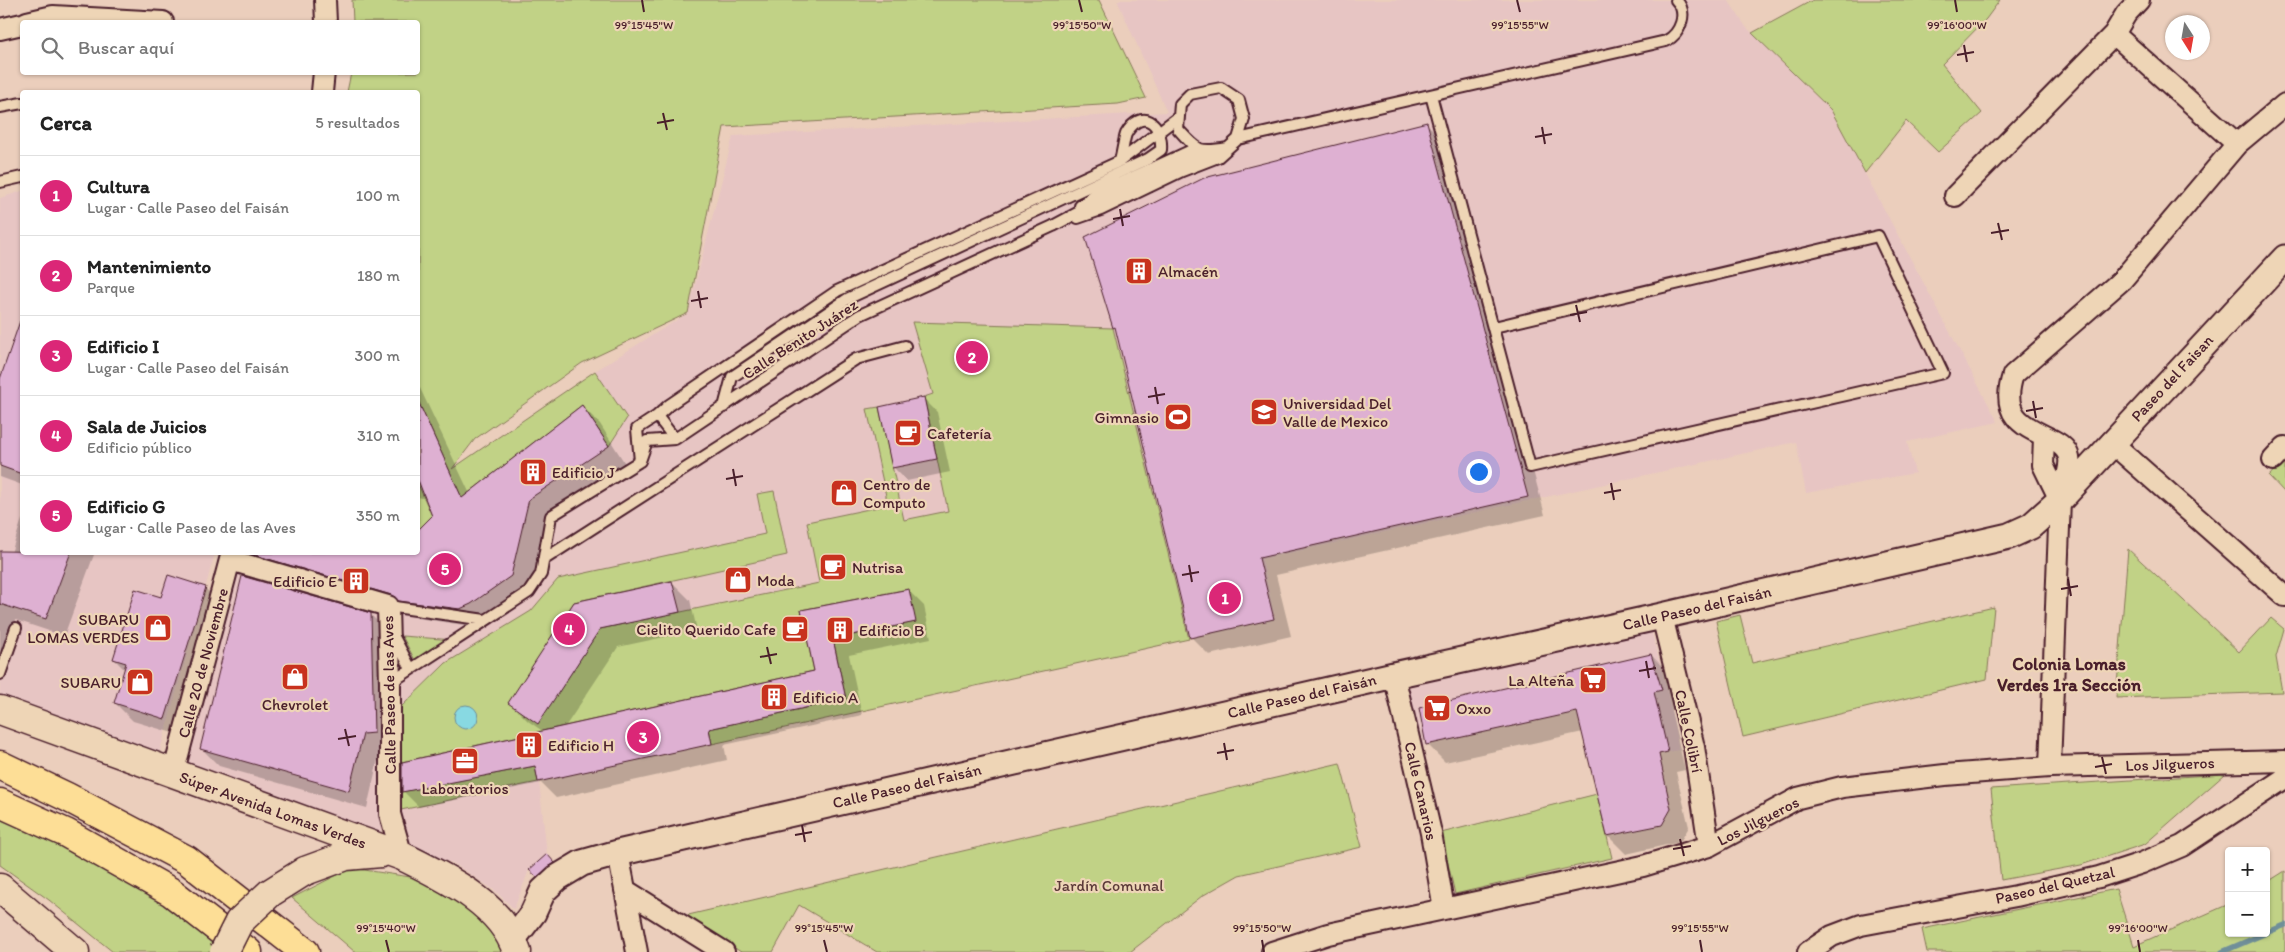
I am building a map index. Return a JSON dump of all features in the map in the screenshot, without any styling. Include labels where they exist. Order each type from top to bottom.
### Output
[{"type":"main road","name":"Súper Avenida Lomas Verdes","points":[[0,710],[396,854],[446,878],[482,903],[511,938]]},
{"type":"main road","points":[[0,765],[68,797],[187,860],[305,952]]},
{"type":"main road","points":[[0,803],[66,832],[172,892],[248,952]]},
{"type":"main road","points":[[224,952],[240,922],[270,893],[305,871],[346,856],[396,854]]},
{"type":"main road","points":[[0,888],[75,952]]},
{"type":"street","points":[[325,0],[326,20]]},
{"type":"street","points":[[1955,196],[2114,34],[2126,14],[2140,0]]},
{"type":"street","points":[[36,20],[53,16],[126,20]]},
{"type":"street","points":[[0,29],[20,24]]},
{"type":"street","points":[[2114,34],[2237,144]]},
{"type":"street","points":[[322,90],[324,75]]},
{"type":"street","points":[[2050,768],[2060,500],[2069,460],[2067,452],[2061,446],[2018,420],[2009,405],[2008,389],[2013,375],[2122,280],[2237,144],[2285,104]]},
{"type":"street","name":"Paseo del Faisan","points":[[2060,500],[2285,258]]},
{"type":"street","points":[[2112,442],[2285,596]]},
{"type":"street","name":"Calle Paseo del Faisán","points":[[511,938],[533,913],[543,891],[564,873],[582,863],[618,853],[1394,675],[1662,616],[2009,536],[2031,526],[2060,500]]},
{"type":"street","name":"Calle Paseo de las Aves","points":[[231,556],[388,616],[390,814],[396,854]]},
{"type":"street","name":"Calle 20 de Noviembre","points":[[173,774],[231,556]]},
{"type":"street","name":"Calle Colibrí","points":[[1662,616],[1694,747],[1709,846]]},
{"type":"street","name":"Calle Canarios","points":[[1394,675],[1431,833],[1444,909]]},
{"type":"street","name":"Los Jilgueros","points":[[1272,952],[1328,934],[1643,866],[1709,846],[1798,798],[1842,787],[1946,775],[2050,768],[2285,761]]},
{"type":"street","name":"Paseo del Quetzal","points":[[1808,952],[1832,936],[1861,925],[2016,896],[2099,877],[2142,863],[2182,846],[2285,778]]},
{"type":"street","points":[[618,853],[637,952]]},
{"type":"street","points":[[625,890],[724,952]]},
{"type":"lane","points":[[1053,226],[1101,210],[1182,171],[1218,157],[1238,139],[1666,41],[1673,37],[1683,19],[1680,4],[1676,0]]},
{"type":"lane","points":[[1228,148],[1208,152],[1196,148],[1178,129],[1177,118],[1180,104],[1190,94],[1221,88],[1239,100],[1244,119],[1238,139]]},
{"type":"lane","points":[[1431,95],[1530,467],[1943,372],[1878,236],[1494,328]]},
{"type":"lane","points":[[0,107],[20,103]]},
{"type":"lane","points":[[390,683],[529,592],[541,574],[550,516],[640,461],[637,429],[657,416],[668,405],[837,291],[1120,161],[1177,118]]},
{"type":"lane","points":[[724,408],[732,377],[849,298],[1148,159],[1161,150],[1162,137],[1156,125],[1147,120],[1137,122],[1125,135],[1124,149],[1120,161]]},
{"type":"lane","points":[[1053,226],[1094,196],[1196,148]]},
{"type":"lane","name":"Calle Benito Juárez","points":[[640,461],[646,441],[675,439],[724,408],[860,315],[1208,152]]},
{"type":"lane","points":[[0,182],[20,177]]},
{"type":"lane","points":[[543,560],[856,359],[905,346]]},
{"type":"lane","points":[[657,416],[675,439]]},
{"type":"lane","points":[[411,669],[388,616],[485,620]]},
{"type":"lane","points":[[0,674],[16,628]]},
{"type":"shaded area","name":"Universidad Del Valle de Mexico","points":[[1117,0],[1728,0],[1746,27],[1831,110],[1998,422],[1907,442],[1915,473],[1806,493],[1796,442],[1262,559],[1275,619],[539,782],[547,854],[529,870],[514,909],[494,890],[453,863],[407,851],[395,811],[391,604],[239,559],[240,555],[420,555],[420,405],[451,471],[595,371],[688,313],[733,136],[1167,112]]},
{"type":"shaded area","points":[[20,192],[20,555],[214,555],[158,758],[0,702],[0,198]]},
{"type":"shaded area","name":"Chevrolet","points":[[237,569],[381,606],[381,841],[183,771]]},
{"type":"shaded area","points":[[1651,629],[1667,690],[1679,750],[1591,768],[1577,712],[1418,747],[1405,688]]},
{"type":"green space","points":[[352,0],[1099,0],[1146,98],[1118,104],[724,127],[688,313],[582,363],[475,439],[452,469],[595,371],[627,418],[609,446],[582,405],[462,498],[420,405],[420,90],[347,90],[351,75],[420,75],[420,20],[353,20]]},
{"type":"green space","points":[[1813,0],[2000,0],[1986,19],[1942,64],[1982,113],[1938,152],[1906,121],[1865,173],[1831,110],[1752,33]]},
{"type":"green space","points":[[912,322],[1113,328],[1189,639],[712,744],[709,729],[846,699],[833,639],[915,622],[908,589],[801,610],[814,671],[397,763],[398,710],[446,663],[531,611],[558,579],[765,534],[757,494],[774,491],[787,555],[574,602],[509,703],[538,723],[600,629],[819,583],[807,522],[888,505],[867,409],[879,407],[904,520],[948,511],[924,397],[933,394]]},
{"type":"green space","points":[[2285,458],[2285,493],[2269,476]]},
{"type":"green space","points":[[420,489],[432,516],[420,528]]},
{"type":"green space","points":[[2128,549],[2239,652],[2271,618],[2284,629],[2276,657],[2282,692],[2116,698]]},
{"type":"green space","points":[[1994,607],[1987,679],[1743,737],[1716,621],[1740,615],[1752,663]]},
{"type":"green space","points":[[402,636],[454,640],[416,662]]},
{"type":"green space","name":"Jardín Comunal","points":[[1340,763],[1362,847],[1239,875],[1202,896],[1130,952],[877,952],[799,905],[773,952],[741,952],[684,916]]},
{"type":"green space","points":[[535,766],[538,782],[396,811],[395,793]]},
{"type":"green space","points":[[2225,774],[2145,844],[2081,865],[2001,880],[1991,789]]},
{"type":"green space","points":[[1597,794],[1612,858],[1455,894],[1441,833]]},
{"type":"green space","points":[[0,813],[63,840],[215,933],[212,952],[113,952],[49,900],[0,865]]},
{"type":"green space","points":[[351,868],[417,878],[478,911],[505,952],[355,952],[292,898]]},
{"type":"green space","points":[[2285,871],[2285,952],[1927,952],[1922,929],[2116,889],[2134,946],[2225,906],[2225,937],[2270,937],[2270,880]]},
{"type":"water","points":[[466,705],[475,708],[478,717],[475,726],[466,729],[457,726],[454,717],[457,708]]},
{"type":"building","points":[[1427,122],[1528,497],[1259,558],[1274,619],[1190,638],[1115,327],[1113,328],[1085,237],[1204,178]]},
{"type":"building","points":[[20,321],[20,473],[0,466],[0,379]]},
{"type":"building","name":"Cafetería","points":[[924,397],[937,459],[892,468],[879,407]]},
{"type":"building","points":[[420,405],[462,498],[582,405],[609,446],[529,499],[511,576],[471,604],[460,609],[398,601],[391,595],[255,555],[420,555],[420,528],[432,516],[420,485]]},
{"type":"building","points":[[0,551],[20,551],[20,555],[70,555],[46,619],[0,604]]},
{"type":"building","name":"SUBARU LOMAS VERDES","points":[[168,575],[206,587],[165,719],[114,703],[126,663],[113,659],[135,589],[161,597]]},
{"type":"building","name":"Chevrolet","points":[[242,576],[371,613],[374,733],[363,734],[349,791],[200,749]]},
{"type":"building","points":[[672,581],[680,612],[600,629],[538,724],[508,703],[574,602]]},
{"type":"building","points":[[909,589],[916,622],[833,639],[846,699],[709,729],[712,744],[538,782],[535,766],[402,792],[402,762],[814,671],[801,610]]},
{"type":"building","points":[[1651,654],[1662,690],[1654,692],[1668,752],[1659,754],[1671,809],[1662,825],[1607,836],[1577,712],[1426,745],[1419,708]]},
{"type":"building","points":[[547,854],[555,863],[537,877],[529,870]]},
{"type":"waterway","points":[[2270,931],[2285,925]]},
{"type":"waterway","points":[[2222,952],[2257,937]]},
{"type":"place","name":"Almacén","points":[[1139,271]]},
{"type":"place","name":"Mantenimiento","points":[[972,357]]},
{"type":"place","name":"Universidad Del Valle de Mexico","points":[[1264,412]]},
{"type":"place","name":"Gimnasio","points":[[1178,417]]},
{"type":"place","name":"Cafetería","points":[[908,433]]},
{"type":"place","name":"Edificio J","points":[[533,472]]},
{"type":"place","name":"Centro de Computo","points":[[844,493]]},
{"type":"place","name":"Nutrisa","points":[[833,567]]},
{"type":"place","name":"Edificio G","points":[[445,569]]},
{"type":"place","name":"Moda","points":[[738,580]]},
{"type":"place","name":"Edificio E","points":[[356,581]]},
{"type":"place","name":"Cultura","points":[[1225,598]]},
{"type":"place","name":"SUBARU LOMAS VERDES","points":[[158,628]]},
{"type":"place","name":"Sala de Juicios","points":[[569,629]]},
{"type":"place","name":"Cielito Querido Cafe","points":[[795,629]]},
{"type":"place","name":"Edificio B","points":[[840,630]]},
{"type":"place","name":"Chevrolet","points":[[295,677]]},
{"type":"place","name":"La Alteña","points":[[1593,680]]},
{"type":"place","name":"SUBARU","points":[[140,682]]},
{"type":"place","name":"Edificio A","points":[[774,697]]},
{"type":"place","name":"Oxxo","points":[[1437,708]]},
{"type":"place","name":"Edificio I","points":[[643,737]]},
{"type":"place","name":"Edificio H","points":[[529,745]]},
{"type":"place","name":"Laboratorios","points":[[465,761]]},
{"type":"district","name":"Colonia Lomas Verdes 1ra Sección","points":[[2069,674]]}]
